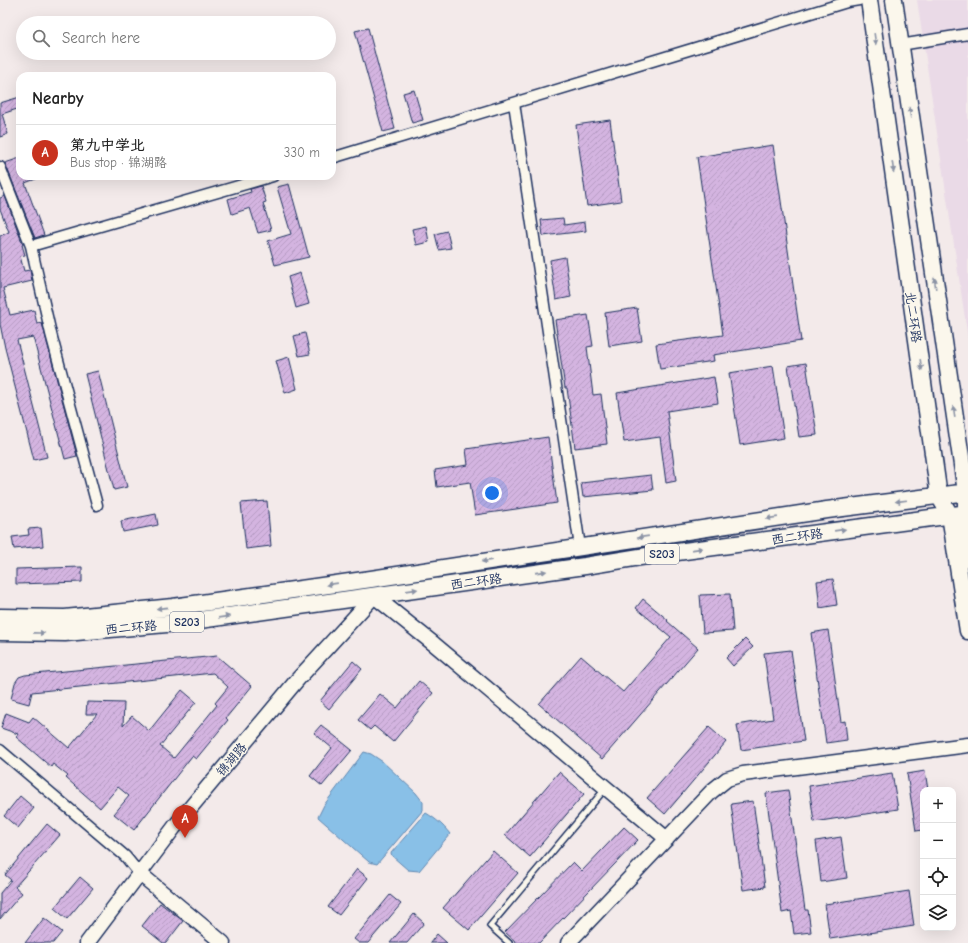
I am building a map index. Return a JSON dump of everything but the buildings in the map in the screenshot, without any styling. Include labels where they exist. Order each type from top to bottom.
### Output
[{"type":"main road","name":"北二环路","points":[[869,0],[939,496],[962,514],[968,558]]},
{"type":"main road","name":"北二环路","points":[[894,0],[967,492],[962,514],[968,631]]},
{"type":"main road","name":"S203","points":[[939,496],[967,492]]},
{"type":"main road","name":"西二环路","points":[[1,626],[157,609],[371,579],[827,510],[939,496]]},
{"type":"main road","name":"西二环路","points":[[1,626],[65,633],[178,623],[655,555],[962,514]]},
{"type":"main road","points":[[580,547],[585,566]]},
{"type":"street","points":[[336,157],[847,2],[860,0]]},
{"type":"street","points":[[900,45],[968,34]]},
{"type":"street","points":[[514,103],[580,547]]},
{"type":"street","points":[[0,167],[31,246],[96,505]]},
{"type":"street","points":[[31,246],[260,180]]},
{"type":"street","points":[[371,579],[374,596],[434,644],[667,839]]},
{"type":"street","name":"锦湖路","points":[[86,943],[176,825],[298,679],[374,596]]},
{"type":"street","points":[[568,943],[712,791],[727,779],[743,774],[968,745]]},
{"type":"street","points":[[0,750],[125,856],[139,873],[223,943]]},
{"type":"lane","points":[[509,943],[490,926],[606,788]]},
{"type":"shaded area","points":[[917,0],[968,0],[968,338]]},
{"type":"water","points":[[364,752],[371,754],[383,762],[416,793],[423,802],[423,810],[377,864],[369,862],[318,817],[324,805]]},
{"type":"water","points":[[426,813],[439,822],[450,834],[419,871],[408,870],[392,856],[391,853]]},
{"type":"place","name":"第九中学北","points":[[185,838]]}]
